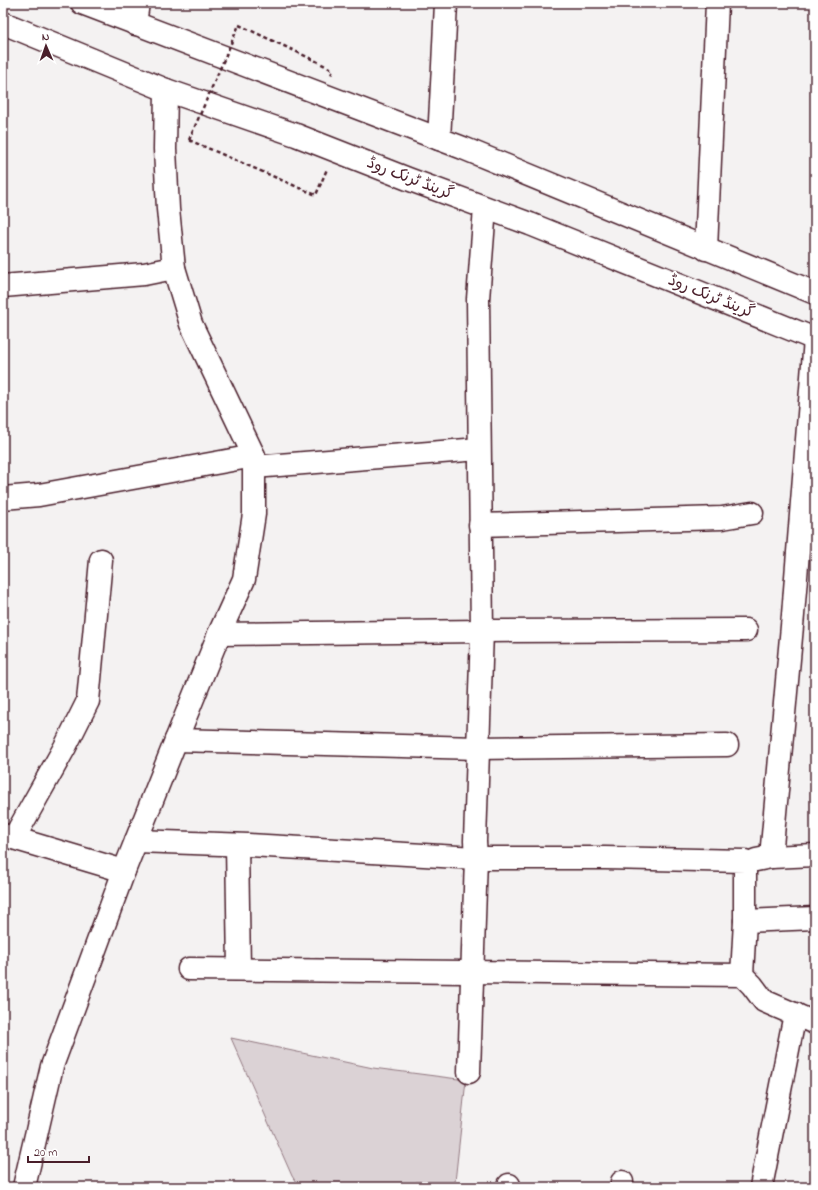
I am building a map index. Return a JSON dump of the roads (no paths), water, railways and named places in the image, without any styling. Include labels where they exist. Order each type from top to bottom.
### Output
[{"type":"main road","points":[[82,3],[137,13],[438,139],[815,293]]},
{"type":"main road","points":[[438,139],[446,3]]},
{"type":"main road","points":[[706,249],[716,3]]},
{"type":"main road","name":"گرینڈ ٹرنک روڈ","points":[[3,23],[166,90],[296,135],[408,179],[530,224],[815,339]]},
{"type":"main road","points":[[24,1187],[52,1066],[124,871],[219,634],[244,579],[254,514],[254,461],[191,324],[174,268],[168,209],[166,90]]},
{"type":"main road","points":[[469,1072],[482,631],[478,299],[485,208]]},
{"type":"main road","points":[[3,286],[144,274],[174,268]]},
{"type":"main road","points":[[771,857],[793,615],[815,339]]},
{"type":"main road","points":[[3,498],[39,495],[254,461],[479,449]]},
{"type":"main road","points":[[480,525],[722,518],[752,513]]},
{"type":"main road","points":[[101,560],[88,701],[65,748],[8,836],[124,871]]},
{"type":"main road","points":[[219,634],[746,630]]},
{"type":"main road","points":[[176,740],[478,748],[727,745]]},
{"type":"main road","points":[[136,841],[476,858],[613,858],[745,861],[771,857],[815,855]]},
{"type":"main road","points":[[237,845],[239,969]]},
{"type":"main road","points":[[742,975],[746,921],[745,861]]},
{"type":"main road","points":[[746,921],[815,918]]},
{"type":"main road","points":[[189,968],[742,975],[764,1001],[815,1024]]},
{"type":"main road","points":[[760,1187],[795,1014]]}]
